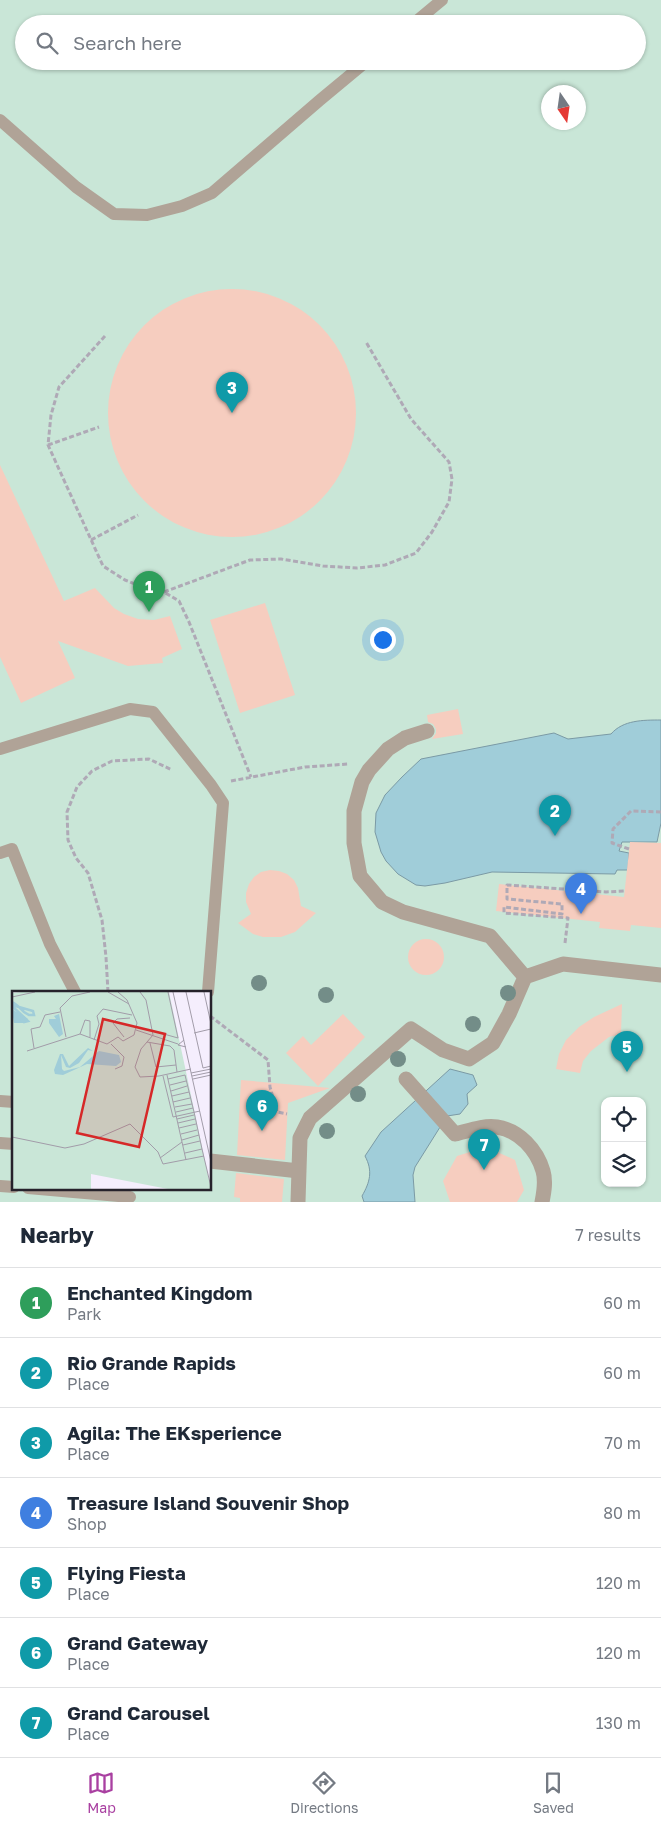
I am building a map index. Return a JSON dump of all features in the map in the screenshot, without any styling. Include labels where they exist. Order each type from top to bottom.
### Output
[{"type":"street","points":[[427,731],[405,738],[388,749],[369,770],[362,782],[354,812],[354,843],[360,876],[382,902],[402,912],[490,936],[525,976]]},
{"type":"street","points":[[298,1202],[300,1138],[310,1118],[411,1029],[443,1050],[469,1059],[493,1043],[509,1014],[525,976],[563,964],[661,974]]},
{"type":"street","points":[[406,1079],[455,1134],[484,1126],[497,1127],[512,1131],[525,1141],[534,1152],[543,1171],[544,1188],[542,1202]]},
{"type":"street","points":[[211,1161],[299,1171]]},
{"type":"lane","points":[[424,15],[442,0]]},
{"type":"lane","points":[[0,120],[76,187],[114,214],[147,215],[182,206],[212,193],[356,70]]},
{"type":"lane","points":[[0,749],[130,709],[153,712],[211,785],[223,804],[208,991]]},
{"type":"lane","points":[[0,853],[12,849],[50,944],[74,991]]},
{"type":"lane","points":[[53,1190],[129,1196]]},
{"type":"path","points":[[105,336],[60,387],[51,415],[48,445],[103,566],[125,580],[164,592],[179,601],[250,778]]},
{"type":"path","points":[[164,592],[250,560],[281,559],[323,566],[357,568],[385,565],[416,553],[432,532],[449,502],[452,479],[449,462],[411,419],[366,342]]},
{"type":"path","points":[[48,445],[99,427]]},
{"type":"path","points":[[91,540],[138,515]]},
{"type":"path","points":[[108,991],[102,920],[88,873],[76,858],[68,840],[68,812],[77,787],[92,771],[112,761],[149,759],[173,770]]},
{"type":"path","points":[[211,785],[305,767],[346,764],[369,770]]},
{"type":"path","points":[[630,850],[612,843],[613,830],[631,811],[661,812]]},
{"type":"path","points":[[567,918],[504,913],[504,907],[562,914],[562,904],[507,899],[507,885],[606,892],[624,891]]},
{"type":"path","points":[[211,1017],[268,1060],[270,1087],[277,1112],[310,1118]]},
{"type":"green space","points":[[0,0],[661,0],[661,1202],[0,1202]]},
{"type":"water","points":[[661,720],[661,823],[657,842],[622,842],[619,851],[629,853],[628,870],[617,870],[615,874],[492,872],[425,886],[416,885],[398,874],[386,861],[381,852],[375,832],[376,813],[385,795],[421,759],[554,733],[568,739],[611,734],[627,723]]},
{"type":"water","points":[[450,1069],[473,1075],[477,1085],[467,1094],[468,1104],[460,1114],[447,1116],[415,1167],[413,1175],[415,1202],[364,1202],[362,1196],[369,1181],[370,1172],[365,1156],[381,1132]]},
{"type":"building","points":[[232,289],[256,291],[279,298],[301,310],[320,325],[335,344],[347,366],[354,389],[356,413],[354,437],[347,460],[335,482],[320,501],[301,516],[279,528],[256,535],[232,537],[208,535],[185,528],[163,516],[144,501],[129,482],[117,460],[110,437],[108,413],[110,389],[117,366],[129,344],[144,325],[163,310],[185,298],[208,291]]},
{"type":"building","points":[[0,465],[64,601],[95,588],[114,608],[124,614],[138,619],[154,620],[170,616],[182,649],[162,658],[163,663],[128,666],[58,641],[75,678],[21,703],[0,657]]},
{"type":"building","points":[[265,603],[295,695],[240,713],[210,620]]},
{"type":"building","points":[[458,709],[463,734],[432,739],[436,729],[433,724],[428,722],[427,715]]},
{"type":"building","points":[[630,842],[661,843],[661,928],[631,925],[630,931],[599,928],[600,922],[496,911],[499,884],[624,897]]},
{"type":"building","points":[[270,870],[287,874],[294,880],[298,888],[301,906],[316,913],[295,932],[281,937],[263,937],[253,934],[238,923],[251,914],[246,902],[249,884],[261,872]]},
{"type":"building","points":[[426,939],[433,940],[439,944],[443,950],[443,964],[439,970],[433,974],[426,975],[419,974],[413,970],[409,964],[408,957],[409,950],[413,944],[419,940]]},
{"type":"building","points":[[622,1004],[621,1034],[609,1037],[591,1051],[583,1061],[580,1073],[556,1069],[559,1054],[566,1040],[579,1027],[594,1017]]},
{"type":"building","points":[[343,1014],[365,1037],[318,1086],[286,1053],[303,1036],[311,1045]]},
{"type":"building","points":[[241,1080],[330,1088],[288,1103],[285,1160],[237,1155]]},
{"type":"building","points":[[486,1147],[515,1160],[524,1190],[517,1202],[450,1202],[443,1181],[457,1156]]},
{"type":"building","points":[[236,1173],[284,1179],[282,1202],[240,1202],[240,1198],[234,1197]]},
{"type":"place","name":"Agila: The EKsperience","points":[[232,413]]},
{"type":"place","name":"Enchanted Kingdom","points":[[149,612]]},
{"type":"place","name":"Rio Grande Rapids","points":[[555,836]]},
{"type":"place","name":"Treasure Island Souvenir Shop","points":[[581,914]]},
{"type":"place","name":"Flying Fiesta","points":[[627,1072]]},
{"type":"place","name":"Grand Gateway","points":[[262,1131]]},
{"type":"place","name":"Grand Carousel","points":[[484,1170]]}]
